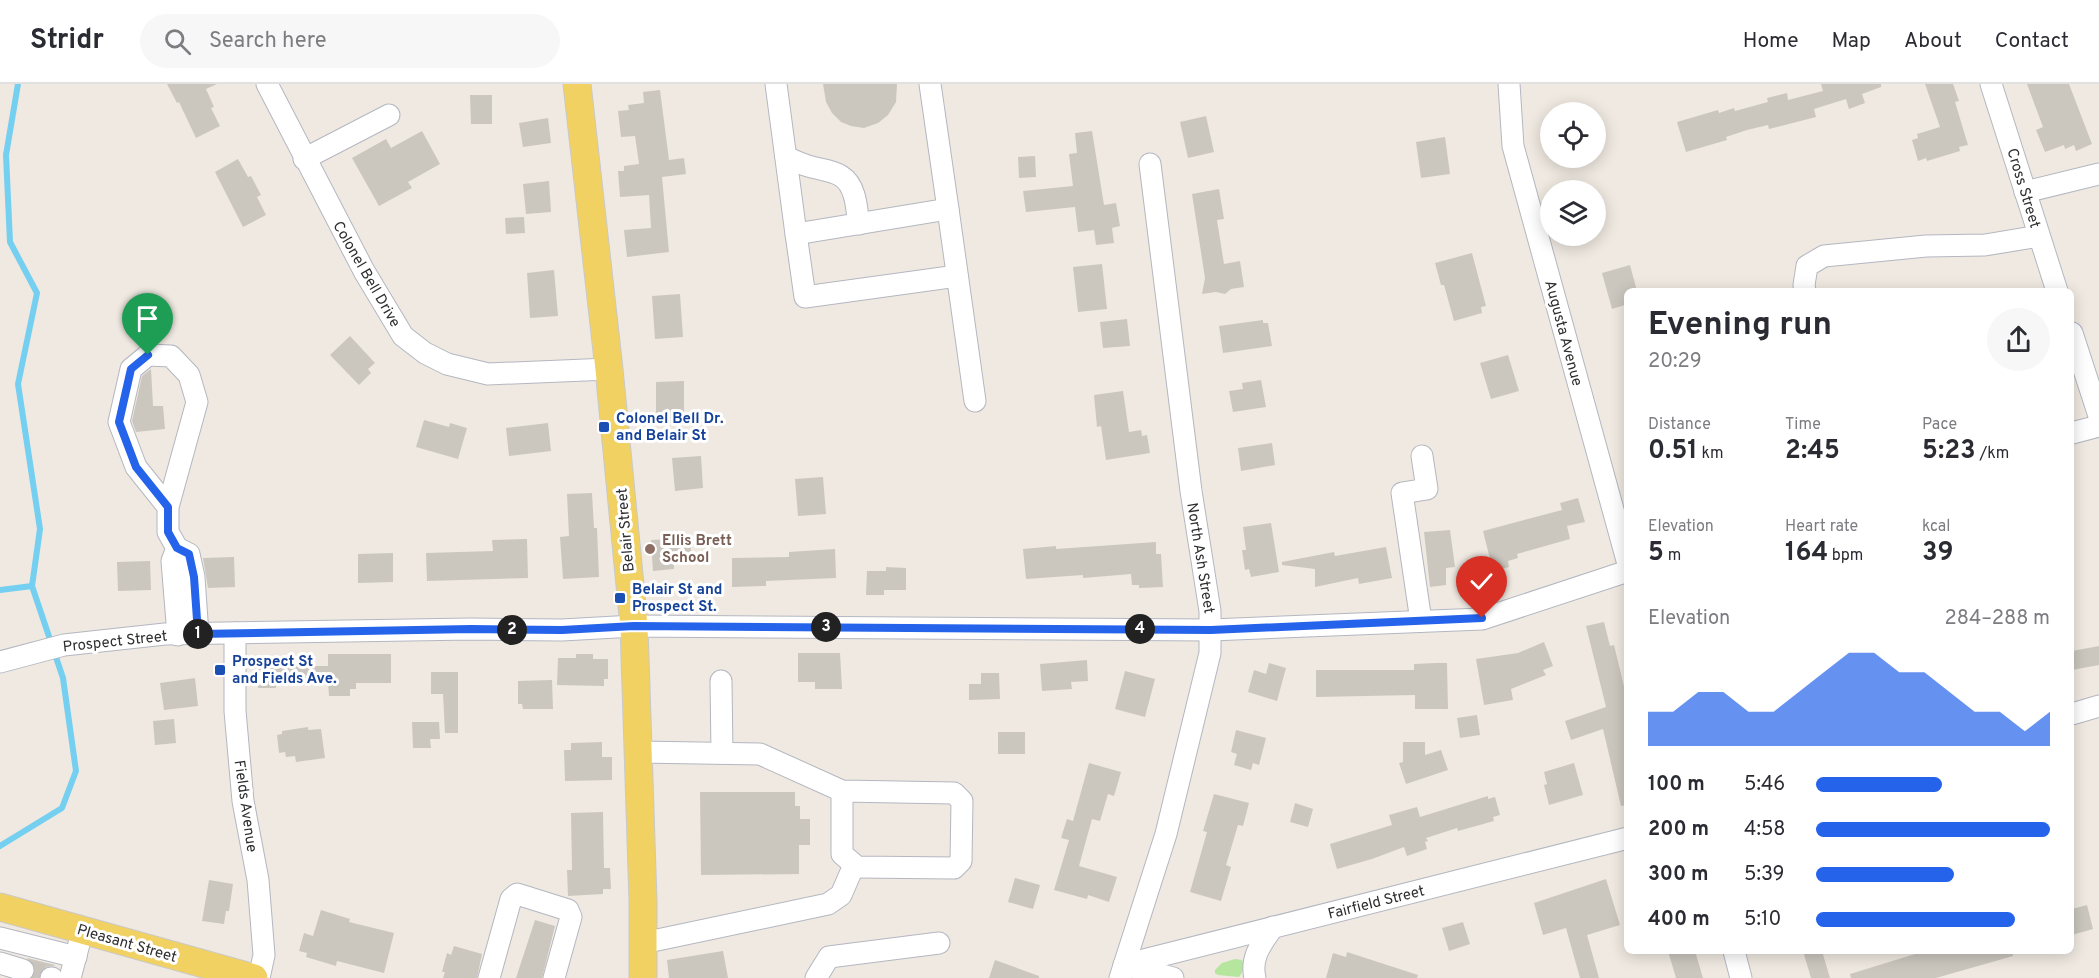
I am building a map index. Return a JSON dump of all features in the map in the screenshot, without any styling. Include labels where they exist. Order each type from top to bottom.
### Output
[{"type":"main road","name":"Belair Street","points":[[577,84],[609,369],[634,626],[643,978]]},
{"type":"main road","name":"Pleasant Street","points":[[0,907],[254,978]]},
{"type":"street","name":"Colonel Bell Drive","points":[[267,84],[364,271],[403,336],[425,353],[447,364],[488,374],[609,369]]},
{"type":"street","points":[[776,84],[805,297],[957,276]]},
{"type":"street","points":[[930,84],[975,401]]},
{"type":"street","name":"Cross Street","points":[[1991,84],[2056,288]]},
{"type":"street","name":"Augusta Avenue","points":[[1509,92],[1513,146],[1624,549]]},
{"type":"street","points":[[304,159],[389,115]]},
{"type":"street","points":[[786,156],[809,166],[827,169],[849,182],[854,194],[859,224]]},
{"type":"street","name":"North Ash Street","points":[[1122,971],[1166,834],[1210,653],[1211,630],[1150,164]]},
{"type":"street","points":[[2025,192],[2099,174]]},
{"type":"street","points":[[796,234],[948,209]]},
{"type":"street","points":[[1804,288],[1807,266],[1824,256],[1926,246],[1985,245],[2039,236]]},
{"type":"street","points":[[2074,339],[2099,416]]},
{"type":"street","points":[[168,507],[136,467],[119,422],[131,369],[148,355],[171,356],[189,375],[197,402],[168,507],[168,532],[177,548],[189,554],[194,577],[188,634]]},
{"type":"street","points":[[2074,432],[2099,426]]},
{"type":"street","points":[[1421,621],[1402,493],[1427,489],[1422,456]]},
{"type":"street","name":"Prospect Street","points":[[0,662],[54,647],[165,634],[471,629],[562,630],[634,626],[1211,630],[1482,618],[1624,572]]},
{"type":"street","name":"Fields Avenue","points":[[235,633],[235,711],[243,801],[258,880],[264,955],[259,978]]},
{"type":"street","points":[[721,681],[722,753]]},
{"type":"street","points":[[2074,713],[2099,706]]},
{"type":"street","points":[[638,753],[760,754],[843,791],[954,793],[962,801],[961,861],[954,868],[856,867],[843,854],[843,791]]},
{"type":"street","name":"Fairfield Street","points":[[1122,971],[1273,927],[1624,839]]},
{"type":"street","points":[[643,943],[828,904],[841,895],[854,865]]},
{"type":"street","points":[[489,978],[511,899],[517,894],[568,910],[571,917],[554,978]]},
{"type":"street","points":[[1255,978],[1253,970],[1255,956],[1273,927]]},
{"type":"street","points":[[70,978],[83,930]]},
{"type":"street","points":[[0,938],[76,957]]},
{"type":"street","points":[[816,978],[829,957],[939,943]]},
{"type":"street","points":[[1735,954],[1741,978]]},
{"type":"street","points":[[0,963],[23,970]]},
{"type":"street","points":[[1122,971],[1173,978]]},
{"type":"green space","points":[[1235,959],[1243,962],[1242,973],[1239,977],[1215,973],[1222,963]]},
{"type":"building","points":[[167,84],[217,84],[206,89],[214,107],[211,108],[220,126],[196,138],[179,102],[177,103]]},
{"type":"building","points":[[823,84],[897,84],[896,102],[888,115],[878,123],[864,128],[851,126],[841,122],[832,113],[826,102]]},
{"type":"building","points":[[1821,84],[1881,84],[1881,87],[1862,94],[1865,103],[1849,109],[1846,99],[1814,109],[1816,117],[1769,129],[1768,125],[1747,130],[1726,137],[1727,140],[1686,152],[1677,122],[1718,110],[1719,113],[1734,108],[1735,111],[1768,102],[1767,98],[1787,93],[1788,100],[1823,91]]},
{"type":"building","points":[[1925,84],[1953,84],[1959,101],[1955,102],[1968,145],[1959,147],[1960,151],[1927,161],[1926,158],[1918,161],[1912,140],[1918,138],[1917,134],[1940,127]]},
{"type":"building","points":[[2027,84],[2069,84],[2092,144],[2076,151],[2074,145],[2065,149],[2064,145],[2045,152],[2036,130],[2043,127]]},
{"type":"building","points":[[660,90],[669,160],[684,158],[686,174],[662,177],[669,252],[627,257],[624,230],[651,228],[649,195],[620,197],[618,171],[624,171],[624,166],[639,164],[635,136],[621,137],[618,111],[629,110],[628,105],[644,103],[643,92]]},
{"type":"building","points":[[470,95],[492,95],[492,124],[471,124]]},
{"type":"building","points":[[1206,116],[1214,152],[1188,158],[1180,122]]},
{"type":"building","points":[[548,118],[551,143],[523,147],[519,123]]},
{"type":"building","points":[[422,131],[440,164],[408,182],[412,188],[379,206],[352,158],[386,139],[391,148]]},
{"type":"building","points":[[1092,131],[1104,205],[1116,203],[1120,226],[1112,228],[1114,243],[1096,245],[1094,230],[1078,232],[1075,207],[1026,212],[1023,191],[1073,186],[1069,154],[1077,153],[1075,133]]},
{"type":"building","points":[[1445,137],[1450,174],[1421,178],[1416,142]]},
{"type":"building","points":[[1035,156],[1036,177],[1019,178],[1018,157]]},
{"type":"building","points":[[238,159],[248,177],[251,176],[261,195],[257,197],[266,215],[243,227],[215,172]]},
{"type":"building","points":[[549,181],[551,212],[526,214],[523,184]]},
{"type":"building","points":[[1219,189],[1224,219],[1217,220],[1224,264],[1240,261],[1244,287],[1231,289],[1225,294],[1216,292],[1202,294],[1205,278],[1192,194]]},
{"type":"building","points":[[524,217],[525,233],[506,234],[505,218]]},
{"type":"building","points":[[1472,253],[1486,306],[1481,307],[1482,313],[1454,321],[1435,263]]},
{"type":"building","points":[[1102,264],[1107,309],[1078,312],[1073,267]]},
{"type":"building","points":[[1630,265],[1636,288],[1624,288],[1624,305],[1612,309],[1602,273]]},
{"type":"building","points":[[554,270],[558,316],[530,318],[527,273]]},
{"type":"building","points":[[680,294],[683,337],[655,339],[652,296]]},
{"type":"building","points":[[1127,319],[1130,346],[1103,348],[1100,322]]},
{"type":"building","points":[[1263,320],[1263,323],[1268,323],[1272,346],[1223,353],[1219,326]]},
{"type":"building","points":[[350,336],[375,363],[368,369],[371,373],[359,385],[330,355]]},
{"type":"building","points":[[1508,355],[1519,391],[1491,399],[1480,363]]},
{"type":"building","points":[[151,369],[153,406],[163,406],[165,429],[136,432],[132,421],[142,376]]},
{"type":"building","points":[[1261,380],[1266,407],[1233,412],[1229,391],[1243,389],[1242,383]]},
{"type":"building","points":[[684,381],[684,422],[656,423],[656,382]]},
{"type":"building","points":[[1123,391],[1129,432],[1141,430],[1142,436],[1147,435],[1150,453],[1106,460],[1101,426],[1097,427],[1094,395]]},
{"type":"building","points":[[424,420],[449,427],[450,423],[467,428],[458,459],[416,447]]},
{"type":"building","points":[[548,423],[551,451],[509,456],[506,428]]},
{"type":"building","points":[[1272,443],[1275,465],[1241,471],[1238,448]]},
{"type":"building","points":[[701,456],[703,488],[675,491],[672,458]]},
{"type":"building","points":[[823,477],[826,514],[798,516],[795,479]]},
{"type":"building","points":[[592,493],[594,528],[597,528],[599,577],[563,579],[560,537],[569,536],[567,494]]},
{"type":"building","points":[[1578,498],[1585,522],[1567,526],[1570,539],[1517,554],[1518,558],[1508,561],[1509,567],[1493,571],[1483,531],[1562,510],[1560,503]]},
{"type":"building","points":[[1271,523],[1279,572],[1251,577],[1249,569],[1245,570],[1242,550],[1246,550],[1243,527]]},
{"type":"building","points":[[1450,530],[1455,567],[1446,568],[1446,585],[1430,587],[1424,532]]},
{"type":"building","points":[[690,538],[692,563],[674,565],[674,569],[653,571],[651,540]]},
{"type":"building","points":[[527,539],[528,578],[427,581],[426,553],[493,551],[492,540]]},
{"type":"building","points":[[1156,542],[1156,554],[1161,554],[1163,587],[1139,588],[1139,585],[1132,585],[1131,574],[1026,579],[1023,549]]},
{"type":"building","points":[[1386,547],[1392,578],[1359,584],[1358,578],[1315,587],[1315,569],[1282,565],[1282,562],[1334,552],[1335,556]]},
{"type":"building","points":[[835,549],[836,578],[766,581],[766,586],[732,587],[732,558],[789,557],[789,552]]},
{"type":"building","points":[[393,553],[393,582],[358,583],[358,554]]},
{"type":"building","points":[[234,557],[235,587],[208,588],[203,558]]},
{"type":"building","points":[[150,561],[151,590],[118,591],[117,562]]},
{"type":"building","points":[[886,567],[906,568],[906,590],[884,590],[884,595],[866,595],[867,571],[886,571]]},
{"type":"building","points":[[1604,622],[1610,646],[1614,645],[1624,686],[1624,806],[1621,806],[1603,729],[1571,740],[1565,721],[1606,707],[1586,626]]},
{"type":"building","points":[[1544,642],[1553,666],[1543,670],[1546,675],[1511,689],[1513,700],[1484,705],[1476,659],[1518,653]]},
{"type":"building","points":[[2099,646],[2099,665],[2074,670],[2074,651]]},
{"type":"building","points":[[798,653],[840,653],[842,689],[815,689],[815,682],[798,682]]},
{"type":"building","points":[[328,654],[391,654],[391,683],[356,683],[356,689],[350,689],[350,696],[329,696],[328,682],[276,682],[276,688],[258,688],[258,658],[276,658],[276,666],[328,666]]},
{"type":"building","points":[[576,654],[593,654],[593,659],[608,659],[608,679],[604,679],[604,686],[557,685],[558,658],[576,658]]},
{"type":"building","points":[[1087,660],[1088,681],[1071,682],[1072,689],[1042,691],[1040,664]]},
{"type":"building","points":[[1269,663],[1286,668],[1277,701],[1248,692],[1254,670],[1266,674]]},
{"type":"building","points":[[1447,663],[1448,709],[1415,709],[1415,695],[1316,697],[1316,670],[1414,670],[1414,664]]},
{"type":"building","points":[[1125,671],[1155,679],[1145,717],[1115,709]]},
{"type":"building","points":[[431,672],[458,672],[458,733],[445,733],[443,694],[431,694]]},
{"type":"building","points":[[981,673],[999,673],[1000,699],[969,700],[969,684],[981,684]]},
{"type":"building","points":[[195,678],[198,706],[164,710],[160,683]]},
{"type":"building","points":[[552,680],[553,709],[523,709],[522,704],[518,704],[518,681]]},
{"type":"building","points":[[1477,715],[1480,735],[1460,738],[1457,718]]},
{"type":"building","points":[[174,719],[176,743],[155,745],[153,721]]},
{"type":"building","points":[[412,722],[439,722],[440,739],[430,739],[431,748],[413,748]]},
{"type":"building","points":[[308,727],[308,730],[321,729],[325,758],[296,762],[295,756],[286,757],[285,752],[279,753],[277,735],[282,734],[282,731]]},
{"type":"building","points":[[1236,730],[1266,738],[1259,765],[1253,763],[1251,770],[1234,765],[1237,754],[1231,752]]},
{"type":"building","points":[[998,732],[1025,732],[1025,754],[998,754]]},
{"type":"building","points":[[602,742],[602,757],[612,757],[612,780],[565,781],[564,750],[571,750],[571,743]]},
{"type":"building","points":[[1403,742],[1425,742],[1425,755],[1441,750],[1448,770],[1406,784],[1399,763],[1403,762]]},
{"type":"building","points":[[1089,763],[1121,772],[1114,796],[1108,794],[1100,821],[1092,819],[1079,866],[1117,877],[1109,902],[1088,895],[1087,899],[1054,890],[1069,840],[1061,838],[1067,819],[1073,821]]},
{"type":"building","points":[[1574,763],[1583,795],[1549,805],[1544,785],[1547,784],[1544,772]]},
{"type":"building","points":[[700,792],[795,792],[795,806],[800,806],[800,819],[810,819],[810,845],[799,845],[799,874],[701,875]]},
{"type":"building","points":[[1214,794],[1249,803],[1243,826],[1238,825],[1226,865],[1231,867],[1221,901],[1190,892],[1207,832],[1203,831]]},
{"type":"building","points":[[1488,796],[1488,799],[1495,797],[1500,815],[1493,817],[1494,821],[1458,831],[1457,828],[1426,838],[1427,849],[1407,856],[1404,847],[1337,869],[1330,844],[1392,825],[1389,815],[1417,807],[1420,817]]},
{"type":"building","points":[[1295,803],[1313,809],[1308,827],[1290,822]]},
{"type":"building","points":[[603,812],[604,868],[610,868],[611,889],[603,889],[603,894],[568,896],[567,870],[572,870],[571,813]]},
{"type":"building","points":[[1015,878],[1040,885],[1033,909],[1008,902]]},
{"type":"building","points":[[1606,879],[1620,925],[1587,935],[1599,978],[1580,978],[1566,928],[1543,935],[1534,903]]},
{"type":"building","points":[[209,880],[233,884],[229,911],[226,911],[224,924],[202,921]]},
{"type":"building","points":[[2087,905],[2093,929],[2074,934],[2074,908]]},
{"type":"building","points":[[321,910],[350,919],[349,922],[394,933],[384,973],[337,961],[336,966],[306,957],[307,953],[299,951],[304,933],[313,936]]},
{"type":"building","points":[[535,920],[555,926],[542,978],[516,978]]},
{"type":"building","points":[[1463,922],[1470,944],[1449,951],[1442,928]]},
{"type":"building","points":[[454,946],[482,954],[477,978],[443,978],[445,972],[442,972],[447,953],[451,955]]},
{"type":"building","points":[[723,951],[728,978],[669,978],[667,960]]},
{"type":"building","points":[[1347,952],[1418,975],[1417,978],[1326,978],[1333,953],[1346,957]]},
{"type":"building","points":[[1669,954],[1696,954],[1703,978],[1676,978]]},
{"type":"building","points":[[1804,954],[1823,954],[1830,978],[1811,978]]},
{"type":"building","points":[[1915,954],[2013,954],[2013,956],[1936,978],[1851,978],[1850,974]]},
{"type":"building","points":[[27,958],[55,965],[45,967],[40,971],[38,978],[33,978],[35,967]]},
{"type":"building","points":[[995,960],[1039,976],[1039,978],[989,978]]},
{"type":"waterway","points":[[18,84],[6,155],[10,242],[37,293],[18,384],[40,529],[32,586]]},
{"type":"waterway","points":[[0,590],[32,586],[63,678],[76,771],[62,808],[0,846]]},
{"type":"tunnel","points":[[23,970],[51,978]]},
{"type":"place","name":"Colonel Bell Dr. and Belair St","points":[[604,427]]},
{"type":"place","name":"Ellis Brett School","points":[[650,549]]},
{"type":"place","name":"Belair St and Prospect St.","points":[[620,598]]},
{"type":"place","name":"Prospect St and Fields Ave.","points":[[220,670]]},
{"type":"route","points":[[148,355],[131,369],[119,422],[136,467],[168,507],[168,532],[177,548],[189,554],[194,577],[198,634],[471,629],[562,630],[634,626],[1211,630],[1482,618]]}]
